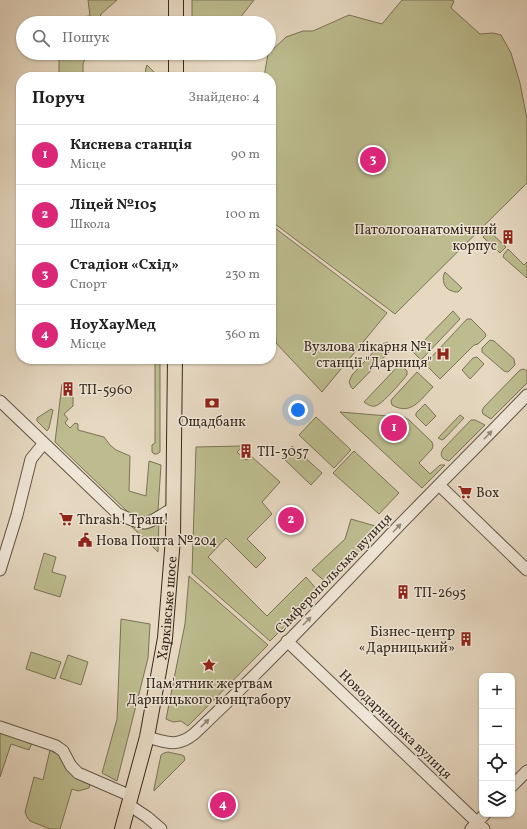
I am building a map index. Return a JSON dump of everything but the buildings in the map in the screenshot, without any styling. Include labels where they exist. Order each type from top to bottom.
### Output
[{"type":"main road","points":[[176,0],[176,16]]},
{"type":"main road","points":[[176,60],[176,72]]},
{"type":"main road","name":"Харківське шосе","points":[[122,829],[147,737],[165,638],[173,508],[175,364]]},
{"type":"street","name":"Сімферопольська вулиця","points":[[147,737],[173,743],[188,739],[226,703],[341,587],[527,395]]},
{"type":"street","points":[[0,401],[118,514],[138,522],[145,523],[152,521],[173,508]]},
{"type":"street","points":[[0,570],[17,515],[31,459],[44,443]]},
{"type":"street","points":[[439,485],[527,570]]},
{"type":"street","name":"Новодарницька вулиця","points":[[287,641],[477,827]]},
{"type":"street","points":[[0,726],[56,746],[63,751],[71,766],[78,773],[130,801],[161,829]]},
{"type":"street","points":[[515,783],[527,771]]},
{"type":"street","points":[[477,827],[483,817]]},
{"type":"green space","points":[[88,0],[117,0],[100,16],[90,16]]},
{"type":"green space","points":[[192,0],[254,0],[241,16],[192,16]]},
{"type":"green space","points":[[402,0],[454,1],[451,8],[480,34],[493,33],[501,35],[511,53],[520,83],[527,119],[527,183],[395,314],[276,225],[276,72],[265,72],[267,60],[276,60],[276,46],[286,37],[303,31],[313,31],[349,15],[382,24]]},
{"type":"green space","points":[[59,60],[84,60],[83,72],[59,72]]},
{"type":"green space","points":[[147,65],[154,72],[146,72]]},
{"type":"green space","points":[[276,229],[387,313],[322,392],[276,343]]},
{"type":"green space","points":[[489,231],[506,247],[500,253],[483,237]]},
{"type":"green space","points":[[508,249],[524,265],[527,262],[527,278],[503,257]]},
{"type":"green space","points":[[445,272],[462,288],[458,292],[449,290],[445,286],[443,278]]},
{"type":"green space","points":[[453,311],[460,319],[421,360],[413,352]]},
{"type":"green space","points":[[467,319],[471,319],[485,333],[486,336],[478,344],[474,345],[440,379],[425,364]]},
{"type":"green space","points":[[490,340],[494,341],[514,359],[515,365],[508,372],[504,371],[482,352],[482,348]]},
{"type":"green space","points":[[387,342],[393,348],[353,389],[349,382],[352,375],[379,346]]},
{"type":"green space","points":[[477,357],[484,364],[470,379],[462,370],[473,358]]},
{"type":"green space","points":[[155,364],[160,364],[160,452],[157,454],[152,452],[152,445],[155,443]]},
{"type":"green space","points":[[400,364],[407,371],[407,375],[392,392],[378,405],[371,406],[364,402]]},
{"type":"green space","points":[[524,369],[527,371],[527,383],[491,419],[483,414],[482,411],[484,407],[520,370]]},
{"type":"green space","points":[[417,372],[433,387],[410,408],[399,408],[392,405],[392,399]]},
{"type":"green space","points":[[65,382],[65,395],[73,396],[73,406],[64,414],[68,419],[65,423],[70,428],[75,423],[78,424],[78,430],[104,437],[116,450],[130,456],[129,491],[146,496],[149,461],[161,465],[158,510],[145,517],[131,515],[55,442],[62,384]]},
{"type":"green space","points":[[425,404],[436,416],[426,426],[416,416],[416,413]]},
{"type":"green space","points":[[51,409],[53,410],[47,431],[37,421],[37,418]]},
{"type":"green space","points":[[340,412],[388,416],[391,418],[391,424],[387,429],[394,435],[401,428],[396,423],[399,418],[404,417],[432,442],[432,449],[419,463],[430,474],[440,465],[445,465],[422,488]]},
{"type":"green space","points":[[460,415],[464,418],[444,439],[442,440],[438,438]]},
{"type":"green space","points":[[316,417],[351,450],[334,468],[299,435]]},
{"type":"green space","points":[[471,420],[475,420],[485,425],[449,461],[443,458],[441,454],[443,449]]},
{"type":"green space","points":[[243,446],[237,452],[246,460],[251,456],[280,482],[262,502],[272,514],[247,539],[266,558],[256,568],[226,538],[208,557],[267,616],[306,577],[319,592],[270,641],[192,573],[196,447]]},
{"type":"green space","points":[[292,446],[322,473],[311,485],[282,457]]},
{"type":"green space","points":[[354,451],[399,493],[379,514],[333,473]]},
{"type":"green space","points":[[159,519],[158,552],[129,524]]},
{"type":"green space","points":[[351,519],[382,528],[328,584],[312,570],[345,539]]},
{"type":"green space","points":[[44,553],[56,557],[52,572],[66,576],[60,597],[34,589]]},
{"type":"green space","points":[[189,576],[268,645],[188,726],[181,721],[173,722],[166,719],[185,624]]},
{"type":"green space","points":[[121,619],[150,624],[148,658],[117,781],[102,773],[117,719]]},
{"type":"green space","points":[[31,652],[61,662],[55,679],[26,669]]},
{"type":"green space","points":[[68,655],[88,662],[81,685],[60,678]]},
{"type":"green space","points":[[0,733],[32,743],[29,750],[11,744],[0,777]]},
{"type":"green space","points":[[50,750],[60,756],[90,783],[89,788],[78,791],[72,789],[60,829],[50,829],[30,821],[25,812],[34,777],[43,780]]},
{"type":"green space","points":[[168,752],[182,755],[184,756],[185,760],[154,791],[161,755]]},
{"type":"place","name":"Стадіон «Схід»","points":[[373,160]]},
{"type":"place","name":"Патологоанатомічний корпус","points":[[508,237]]},
{"type":"place","name":"Вузлова лікарня №1 станції \"Дарниця\"","points":[[443,354]]},
{"type":"place","name":"ТП-5960","points":[[68,389]]},
{"type":"place","name":"Ощадбанк","points":[[212,403]]},
{"type":"place","name":"Киснева станція","points":[[394,428]]},
{"type":"place","name":"ТП-3057","points":[[246,451]]},
{"type":"place","name":"Box","points":[[465,492]]},
{"type":"place","name":"Thrash! Траш!","points":[[66,519]]},
{"type":"place","name":"Ліцей №105","points":[[291,520]]},
{"type":"place","name":"Нова Пошта №204","points":[[85,540]]},
{"type":"place","name":"ТП-2695","points":[[403,592]]},
{"type":"place","name":"Бізнес-центр «Дарницький»","points":[[466,639]]},
{"type":"place","name":"Пам'ятник жертвам Дарницького концтабору","points":[[209,665]]},
{"type":"place","name":"НоуХауМед","points":[[223,805]]}]
